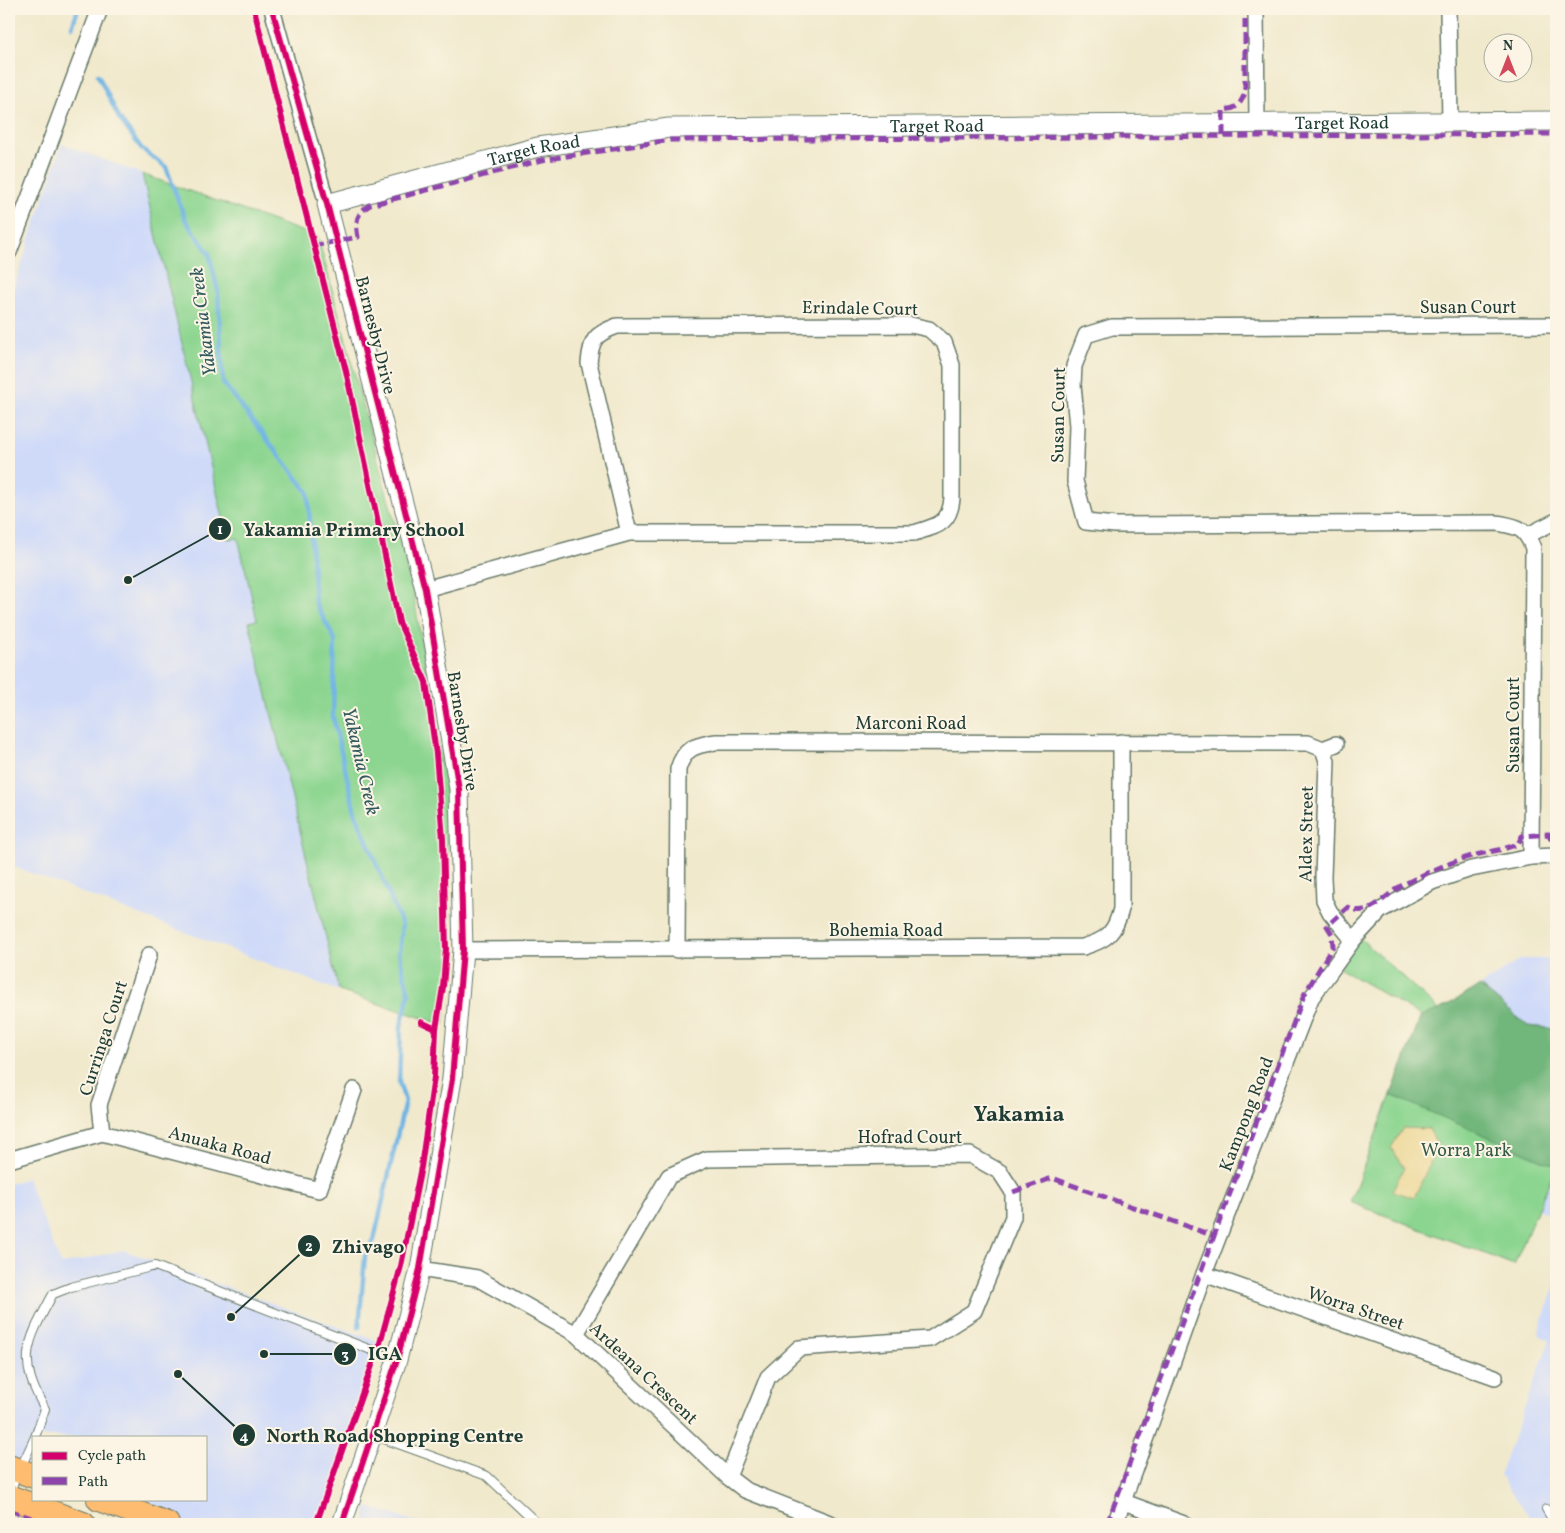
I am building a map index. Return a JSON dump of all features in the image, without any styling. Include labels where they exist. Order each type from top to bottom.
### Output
[{"type":"main road","points":[[9,1495],[84,1524]]},
{"type":"main road","points":[[102,1500],[167,1524]]},
{"type":"street","points":[[9,252],[100,9]]},
{"type":"street","name":"Barnesby Drive","points":[[272,9],[327,204],[425,589],[459,789],[463,950],[452,1079],[420,1269],[397,1360],[374,1435],[342,1524]]},
{"type":"street","points":[[1256,9],[1257,122]]},
{"type":"street","points":[[1448,9],[1450,122]]},
{"type":"street","name":"Target Road","points":[[327,204],[538,147],[669,128],[1556,121]]},
{"type":"street","name":"Erindale Court","points":[[425,589],[629,533],[914,533],[939,525],[951,513],[952,498],[952,365],[944,342],[929,329],[911,325],[617,326],[600,332],[591,346],[589,362],[629,533]]},
{"type":"street","name":"Susan Court","points":[[1531,857],[1533,548],[1528,535],[1517,527],[1498,523],[1115,525],[1086,522],[1075,481],[1077,426],[1073,385],[1074,366],[1086,335],[1112,328],[1556,325]]},
{"type":"street","points":[[1528,535],[1554,522]]},
{"type":"street","name":"Marconi Road","points":[[677,950],[678,769],[682,755],[696,746],[715,742],[1308,742],[1330,747]]},
{"type":"street","name":"Bohemia Road","points":[[463,950],[1083,947],[1099,942],[1116,928],[1121,909],[1121,742]]},
{"type":"street","name":"Aldex Street","points":[[1330,747],[1326,761],[1322,877],[1324,900],[1330,912],[1353,940]]},
{"type":"street","name":"Kampong Road","points":[[1115,1524],[1204,1274],[1311,998],[1353,940],[1382,910],[1432,882],[1471,869],[1531,857],[1556,856]]},
{"type":"street","name":"Curringa Court","points":[[102,1133],[100,1104],[149,955]]},
{"type":"street","name":"Anuaka Road","points":[[102,1133],[319,1190],[354,1090]]},
{"type":"street","points":[[9,1160],[102,1133]]},
{"type":"street","name":"Hofrad Court","points":[[576,1334],[669,1176],[708,1159],[970,1155],[1000,1172],[1013,1192],[1013,1217],[974,1311],[930,1339],[799,1348],[768,1376],[728,1477]]},
{"type":"street","name":"Ardeana Crescent","points":[[420,1269],[477,1278],[576,1334],[728,1477],[745,1490],[832,1524]]},
{"type":"street","name":"Worra Street","points":[[1204,1274],[1495,1377]]},
{"type":"street","points":[[1124,1502],[1184,1524]]},
{"type":"lane","points":[[35,1436],[45,1409],[32,1387],[26,1358],[33,1331],[53,1294],[71,1287],[156,1266],[397,1360]]},
{"type":"lane","points":[[374,1435],[487,1476],[538,1524]]},
{"type":"lane","points":[[9,1495],[32,1443]]},
{"type":"lane","points":[[1546,1509],[1555,1524]]},
{"type":"shaded area","points":[[62,144],[142,174],[228,539],[238,538],[257,620],[249,623],[339,991],[9,865],[9,301]]},
{"type":"shaded area","points":[[1521,959],[1556,959],[1556,1029],[1528,1026],[1480,986]]},
{"type":"shaded area","points":[[1556,1166],[1556,1217],[1537,1209]]},
{"type":"shaded area","points":[[27,1178],[61,1265],[123,1250],[381,1342],[321,1524],[183,1524],[121,1500],[208,1500],[208,1436],[32,1436],[32,1466],[9,1458],[9,1184]]},
{"type":"shaded area","points":[[1556,1282],[1556,1524],[1535,1524],[1499,1475],[1550,1340],[1538,1333]]},
{"type":"shaded area","points":[[368,1507],[424,1524],[363,1524]]},
{"type":"green space","points":[[142,174],[318,237],[413,591],[446,790],[451,949],[444,1025],[339,991],[249,622],[257,620],[238,538],[228,539]]},
{"type":"green space","name":"Worra Park","points":[[1361,939],[1439,1010],[1480,986],[1528,1026],[1556,1029],[1556,1166],[1514,1265],[1350,1202],[1421,1016],[1339,968]]},
{"type":"green space","points":[[1480,986],[1528,1026],[1556,1029],[1556,1166],[1391,1095],[1421,1016],[1439,1010]]},
{"type":"sand","points":[[1403,1128],[1429,1129],[1438,1146],[1414,1198],[1392,1191],[1404,1168],[1391,1148]]},
{"type":"waterway","name":"Yakamia Creek","points":[[72,27],[78,9]]},
{"type":"waterway","name":"Yakamia Creek","points":[[98,75],[119,118],[142,149],[166,167],[186,221],[209,253],[218,291],[223,383],[308,492],[315,602],[335,640],[333,717],[355,812],[402,925],[399,954],[409,994],[401,1026],[399,1082],[405,1101],[374,1240],[365,1256],[359,1327]]},
{"type":"marked path","points":[[1223,136],[1223,110],[1232,109],[1237,106],[1245,93],[1245,9]]},
{"type":"marked path","points":[[313,246],[358,237],[359,215],[370,205],[542,160],[671,140],[1556,134]]},
{"type":"marked path","points":[[1013,1192],[1052,1178],[1214,1236],[1304,995],[1333,946],[1332,934],[1327,926],[1348,907],[1356,910],[1370,908],[1401,886],[1425,874],[1465,858],[1518,844],[1522,836],[1549,834],[1556,843]]},
{"type":"marked path","points":[[1107,1524],[1214,1236]]},
{"type":"marked path","points":[[9,1510],[48,1524]]},
{"type":"cycle path","points":[[254,9],[346,371],[399,622],[426,682],[436,754],[443,839],[446,949],[443,987],[436,1029],[421,1022]]},
{"type":"cycle path","points":[[272,9],[327,204],[425,589],[459,789],[463,950],[452,1079],[420,1269],[397,1360],[342,1524]]},
{"type":"cycle path","points":[[316,1524],[380,1343],[401,1266],[421,1167],[434,1077],[436,1029]]},
{"type":"place","name":"Yakamia Primary School","points":[[128,580]]},
{"type":"place","name":"Zhivago","points":[[231,1317]]},
{"type":"place","name":"IGA","points":[[264,1354]]},
{"type":"place","name":"North Road Shopping Centre","points":[[178,1374]]},
{"type":"district","name":"Yakamia","points":[[1019,1113]]}]
